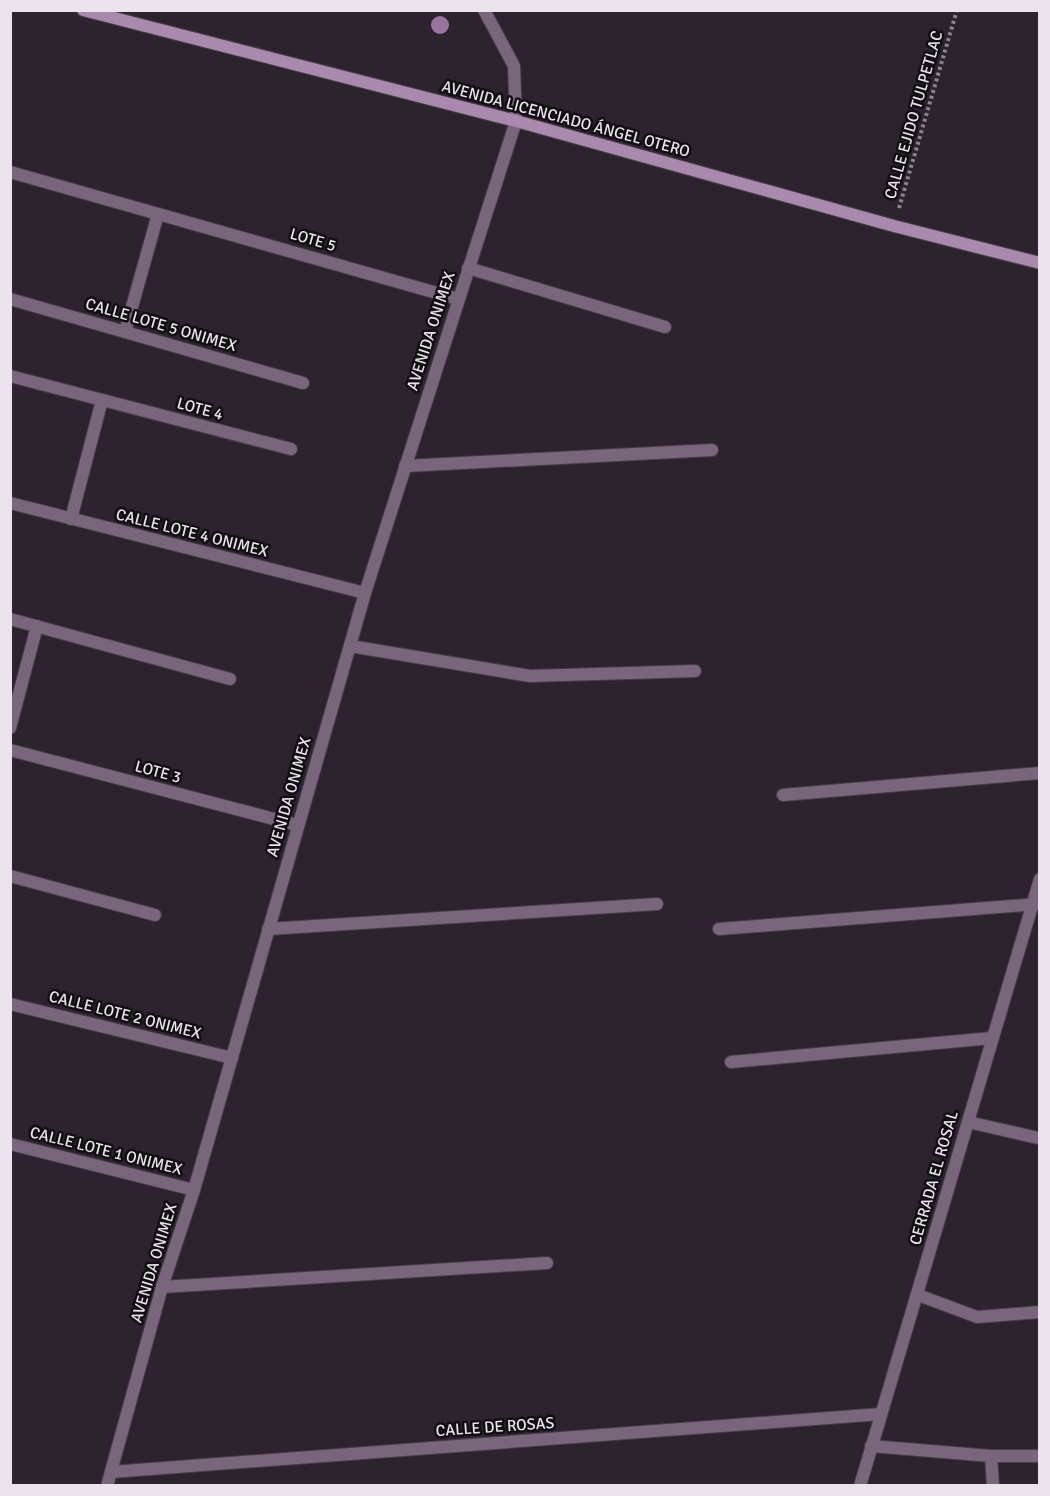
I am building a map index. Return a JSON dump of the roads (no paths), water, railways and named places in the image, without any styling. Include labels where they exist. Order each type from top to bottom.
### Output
[{"type":"main road","name":"AVENIDA LICENCIADO ÁNGEL OTERO","points":[[83,10],[516,121],[894,226],[1040,263]]},
{"type":"street","points":[[484,10],[514,66],[516,121]]},
{"type":"street","name":"AVENIDA ONIMEX","points":[[107,1485],[162,1287],[194,1190],[365,593],[516,121]]},
{"type":"street","name":"LOTE 5","points":[[10,172],[458,299]]},
{"type":"street","points":[[125,332],[158,214]]},
{"type":"street","points":[[468,268],[665,327]]},
{"type":"street","name":"CALLE LOTE 5 ONIMEX","points":[[10,299],[303,383]]},
{"type":"street","name":"LOTE 4","points":[[10,376],[291,449]]},
{"type":"street","points":[[72,519],[102,400]]},
{"type":"street","points":[[405,466],[712,450]]},
{"type":"street","name":"CALLE LOTE 4 ONIMEX","points":[[10,503],[365,593]]},
{"type":"street","points":[[10,619],[230,679]]},
{"type":"street","points":[[10,728],[37,626]]},
{"type":"street","points":[[350,646],[530,676],[695,671]]},
{"type":"street","name":"LOTE 3","points":[[10,750],[297,825]]},
{"type":"street","points":[[783,795],[1040,773]]},
{"type":"street","points":[[10,876],[155,915]]},
{"type":"street","name":"CERRADA EL ROSAL","points":[[860,1485],[993,1038],[1036,904],[1040,879]]},
{"type":"street","points":[[268,929],[657,904]]},
{"type":"street","points":[[720,929],[1036,904]]},
{"type":"street","name":"CALLE LOTE 2 ONIMEX","points":[[10,1004],[232,1058]]},
{"type":"street","points":[[730,1062],[993,1038]]},
{"type":"street","points":[[968,1122],[1038,1138]]},
{"type":"street","name":"CALLE LOTE 1 ONIMEX","points":[[10,1144],[194,1190]]},
{"type":"street","points":[[162,1287],[547,1263]]},
{"type":"street","points":[[918,1295],[977,1317],[1040,1312]]},
{"type":"street","name":"CALLE DE ROSAS","points":[[111,1473],[881,1414]]},
{"type":"street","points":[[872,1446],[991,1456],[1040,1456]]},
{"type":"street","points":[[991,1456],[993,1485]]}]
